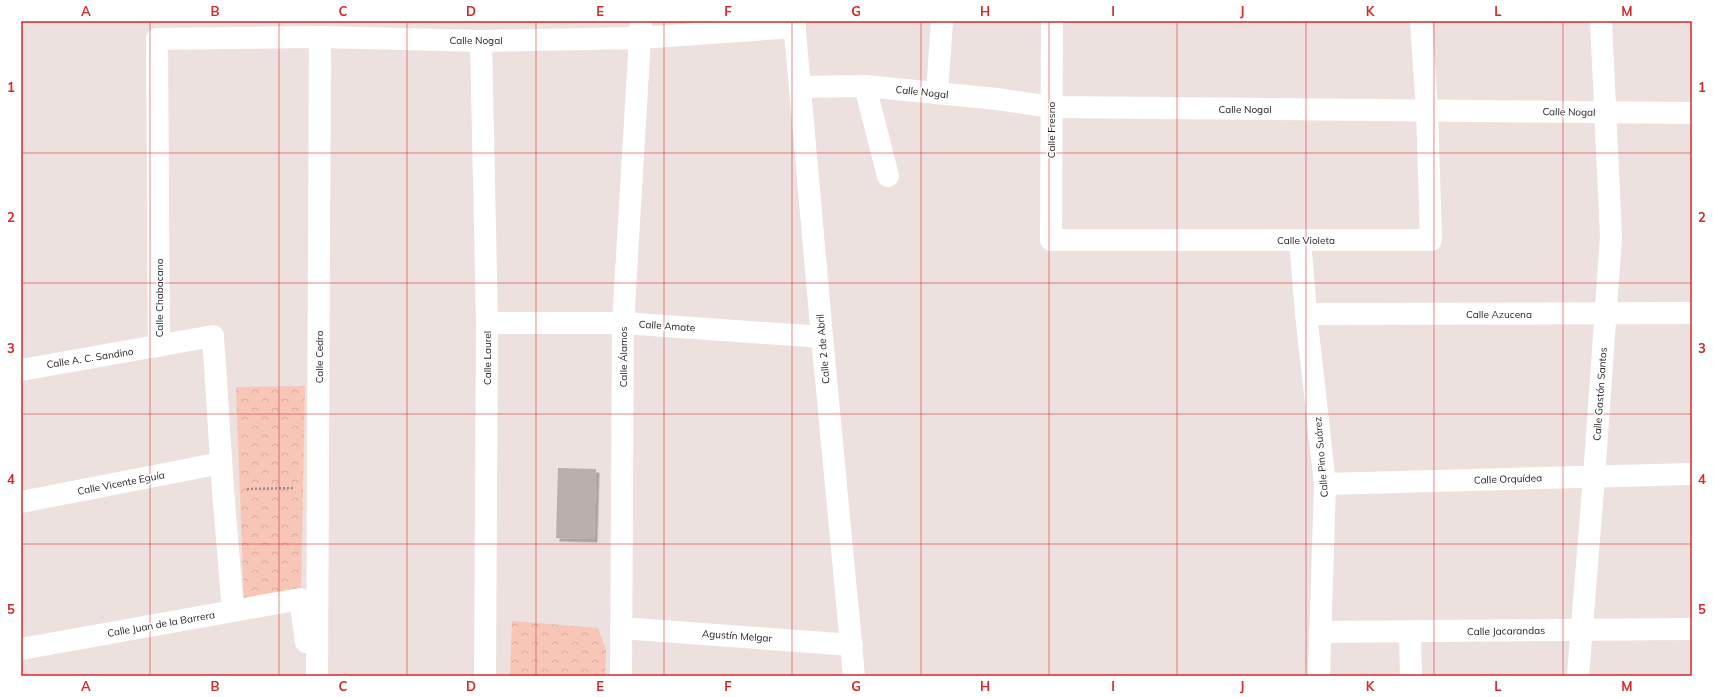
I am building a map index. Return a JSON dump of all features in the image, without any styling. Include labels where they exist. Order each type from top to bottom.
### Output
[{"type":"street","points":[[937,93],[942,21]]},
{"type":"street","name":"Calle Fresno","points":[[1051,240],[1052,21]]},
{"type":"street","points":[[1421,21],[1427,110]]},
{"type":"street","name":"Calle Gastón Santos","points":[[1578,676],[1583,630],[1611,237],[1601,21]]},
{"type":"street","name":"Calle Nogal","points":[[157,39],[320,37],[481,41],[640,30],[795,24]]},
{"type":"street","name":"Calle 2 de Abril","points":[[795,24],[822,336],[854,676]]},
{"type":"street","name":"Calle Álamos","points":[[621,676],[623,323],[640,30]]},
{"type":"street","name":"Calle Cedro","points":[[316,676],[320,37]]},
{"type":"street","name":"Calle Chabacano","points":[[157,39],[159,346],[213,336],[221,464],[233,611]]},
{"type":"street","name":"Calle Laurel","points":[[481,41],[487,323],[485,676]]},
{"type":"street","points":[[865,86],[888,176]]},
{"type":"street","name":"Calle Nogal","points":[[800,87],[865,86],[1051,107],[1692,113]]},
{"type":"street","name":"Calle Violeta","points":[[1051,240],[1431,240],[1427,110]]},
{"type":"street","name":"Calle Pino Suárez","points":[[1300,240],[1306,314],[1325,484],[1319,676]]},
{"type":"street","name":"Calle Azucena","points":[[1306,314],[1692,313]]},
{"type":"street","name":"Calle Amate","points":[[487,323],[623,323],[822,336]]},
{"type":"street","name":"Calle A. C. Sandino","points":[[21,370],[159,346]]},
{"type":"street","name":"Calle Vicente Eguía","points":[[21,502],[221,464]]},
{"type":"street","name":"Calle Orquídea","points":[[1325,484],[1692,474]]},
{"type":"street","name":"Calle Juan de la Barrera","points":[[21,649],[300,599],[308,658],[316,676]]},
{"type":"street","name":"Agustín Melgar","points":[[621,628],[852,645]]},
{"type":"street","name":"Calle Jacarandas","points":[[1320,632],[1692,629]]},
{"type":"street","points":[[1410,632],[1411,676]]},
{"type":"path","points":[[223,490],[318,488]]},
{"type":"green space","points":[[396,21],[496,21],[396,23]]},
{"type":"green space","points":[[305,386],[301,594],[244,604],[236,387]]},
{"type":"green space","points":[[512,621],[598,628],[606,650],[605,676],[510,676]]},
{"type":"building","points":[[558,468],[596,469],[594,539],[556,538]]}]
